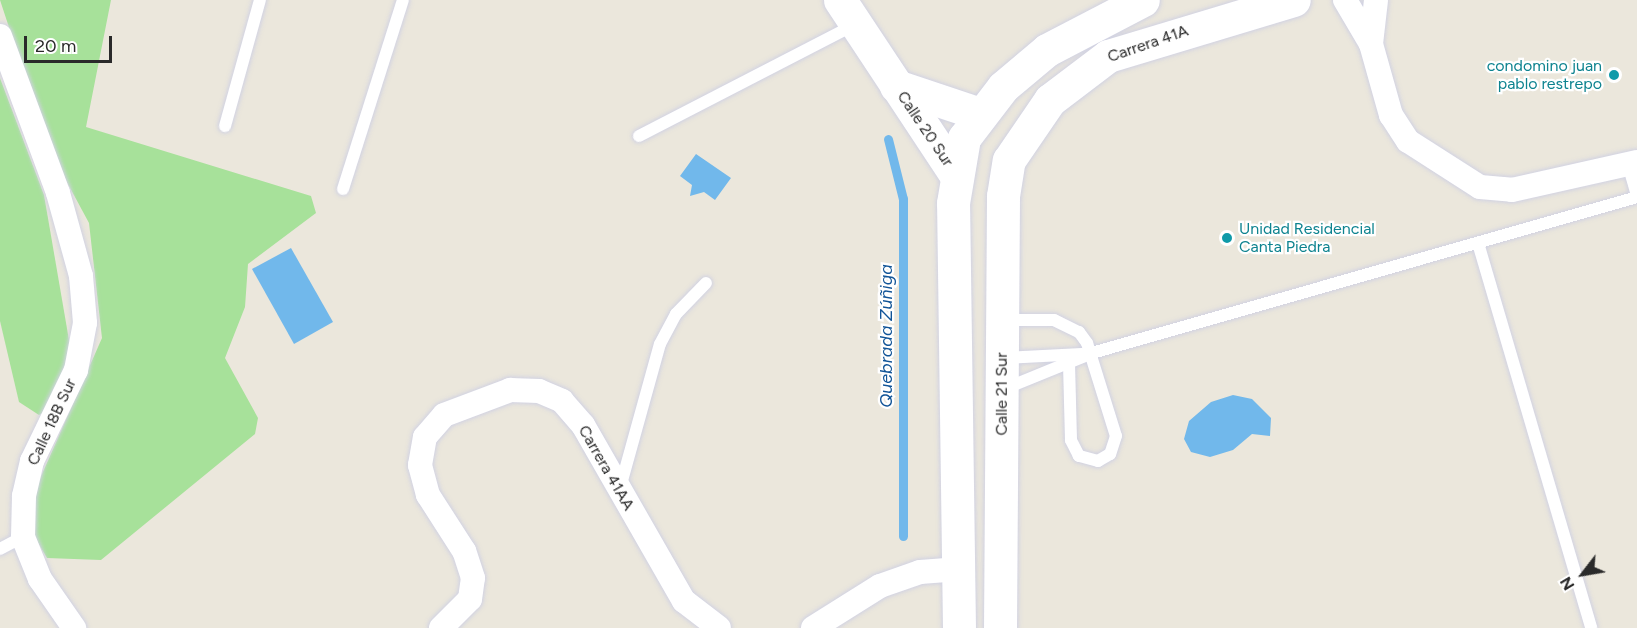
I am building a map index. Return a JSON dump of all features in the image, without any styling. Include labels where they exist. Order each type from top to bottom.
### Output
[{"type":"street","points":[[959,628],[954,172],[964,138],[980,114],[1047,50],[1143,0]]},
{"type":"street","name":"Carrera 41A","points":[[1009,160],[1050,100],[1108,56],[1294,0]]},
{"type":"street","points":[[1345,0],[1371,44],[1391,115],[1408,141],[1480,187],[1512,190],[1633,163]]},
{"type":"street","points":[[1371,44],[1376,0]]},
{"type":"street","name":"Calle 20 Sur","points":[[848,12],[954,172]]},
{"type":"street","name":"Calle 18B Sur","points":[[0,36],[58,193],[81,276],[85,323],[76,370],[32,461],[23,537],[40,579],[74,628]]},
{"type":"street","name":"Calle 20 Sur","points":[[896,86],[980,114]]},
{"type":"street","name":"Calle 21 Sur","points":[[1000,628],[1003,196],[1009,160]]},
{"type":"street","name":"Carrera 41AA","points":[[441,628],[471,599],[473,578],[464,551],[428,495],[420,465],[425,437],[444,415],[510,390],[540,391],[562,401],[583,425],[684,601],[719,628]]},
{"type":"street","points":[[813,628],[880,586],[920,572],[960,568]]},
{"type":"lane","points":[[225,126],[260,0]]},
{"type":"lane","points":[[343,189],[403,0]]},
{"type":"lane","points":[[639,136],[848,12]]},
{"type":"lane","points":[[1002,374],[1092,353],[1637,196],[1633,163]]},
{"type":"lane","points":[[1478,243],[1591,628]]},
{"type":"lane","points":[[620,491],[660,344],[676,314],[706,283]]},
{"type":"lane","points":[[1002,320],[1067,324],[1092,353],[1116,436],[1110,454],[1098,460],[1079,456],[1071,440],[1069,363]]},
{"type":"lane","points":[[1002,374],[1069,363],[1092,353]]},
{"type":"lane","points":[[0,549],[23,537]]},
{"type":"green space","points":[[0,0],[111,0],[86,127],[311,196],[316,213],[248,264],[245,307],[225,358],[258,418],[255,434],[101,560],[47,558],[30,529],[35,490],[102,338],[89,223],[49,149]]},
{"type":"green space","points":[[0,78],[44,195],[70,346],[66,378],[51,408],[39,415],[19,402],[0,321]]},
{"type":"water","points":[[696,154],[731,178],[715,200],[704,192],[690,196],[692,185],[680,176]]},
{"type":"water","points":[[291,248],[333,322],[294,344],[252,269]]},
{"type":"water","points":[[1233,395],[1252,399],[1271,418],[1270,436],[1252,434],[1233,450],[1210,457],[1191,452],[1184,439],[1189,421],[1211,402]]},
{"type":"waterway","name":"Quebrada Zúñiga","points":[[888,139],[903,199],[903,536]]},
{"type":"place","name":"condomino juan pablo restrepo","points":[[1614,75]]},
{"type":"place","name":"Unidad Residencial Canta Piedra","points":[[1227,238]]}]
